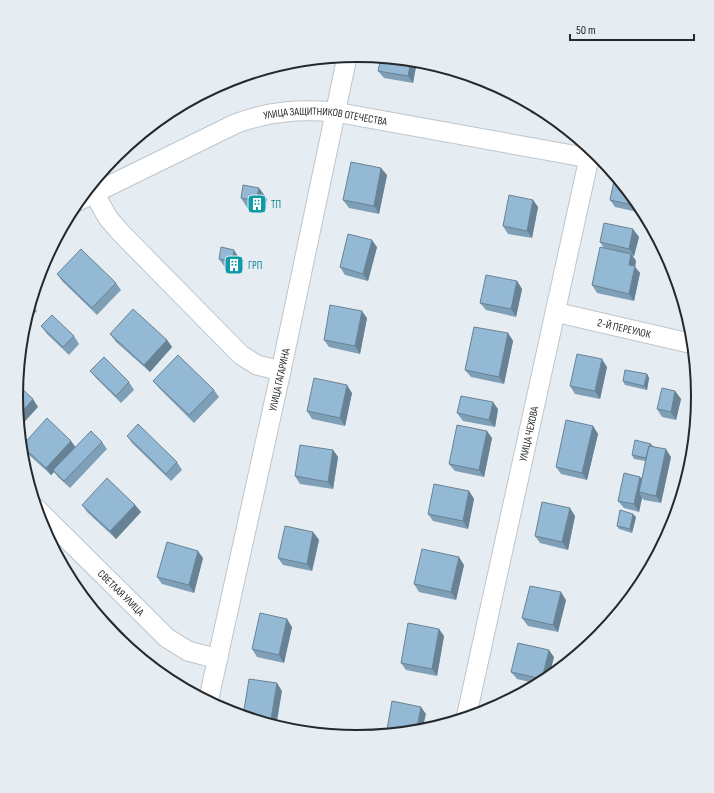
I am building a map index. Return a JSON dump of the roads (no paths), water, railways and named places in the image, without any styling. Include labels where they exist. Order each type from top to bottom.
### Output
[{"type":"street","name":"УЛИЦА ГАГАРИНА","points":[[209,696],[281,371],[346,63]]},
{"type":"street","name":"УЛИЦА ЗАЩИТНИКОВ ОТЕЧЕСТВА","points":[[91,195],[235,124],[252,117],[273,112],[295,110],[335,112],[586,153]]},
{"type":"street","name":"УЛИЦА ЧЕХОВА","points":[[467,712],[589,157]]},
{"type":"street","points":[[88,199],[241,355],[257,365],[281,371]]},
{"type":"street","name":"2-Й ПЕРЕУЛОК","points":[[555,312],[687,343]]},
{"type":"street","name":"СВЕТЛАЯ УЛИЦА","points":[[46,518],[167,638],[188,651],[218,659]]},
{"type":"place","name":"ТП","points":[[257,204]]},
{"type":"place","name":"ГРП","points":[[234,265]]}]
